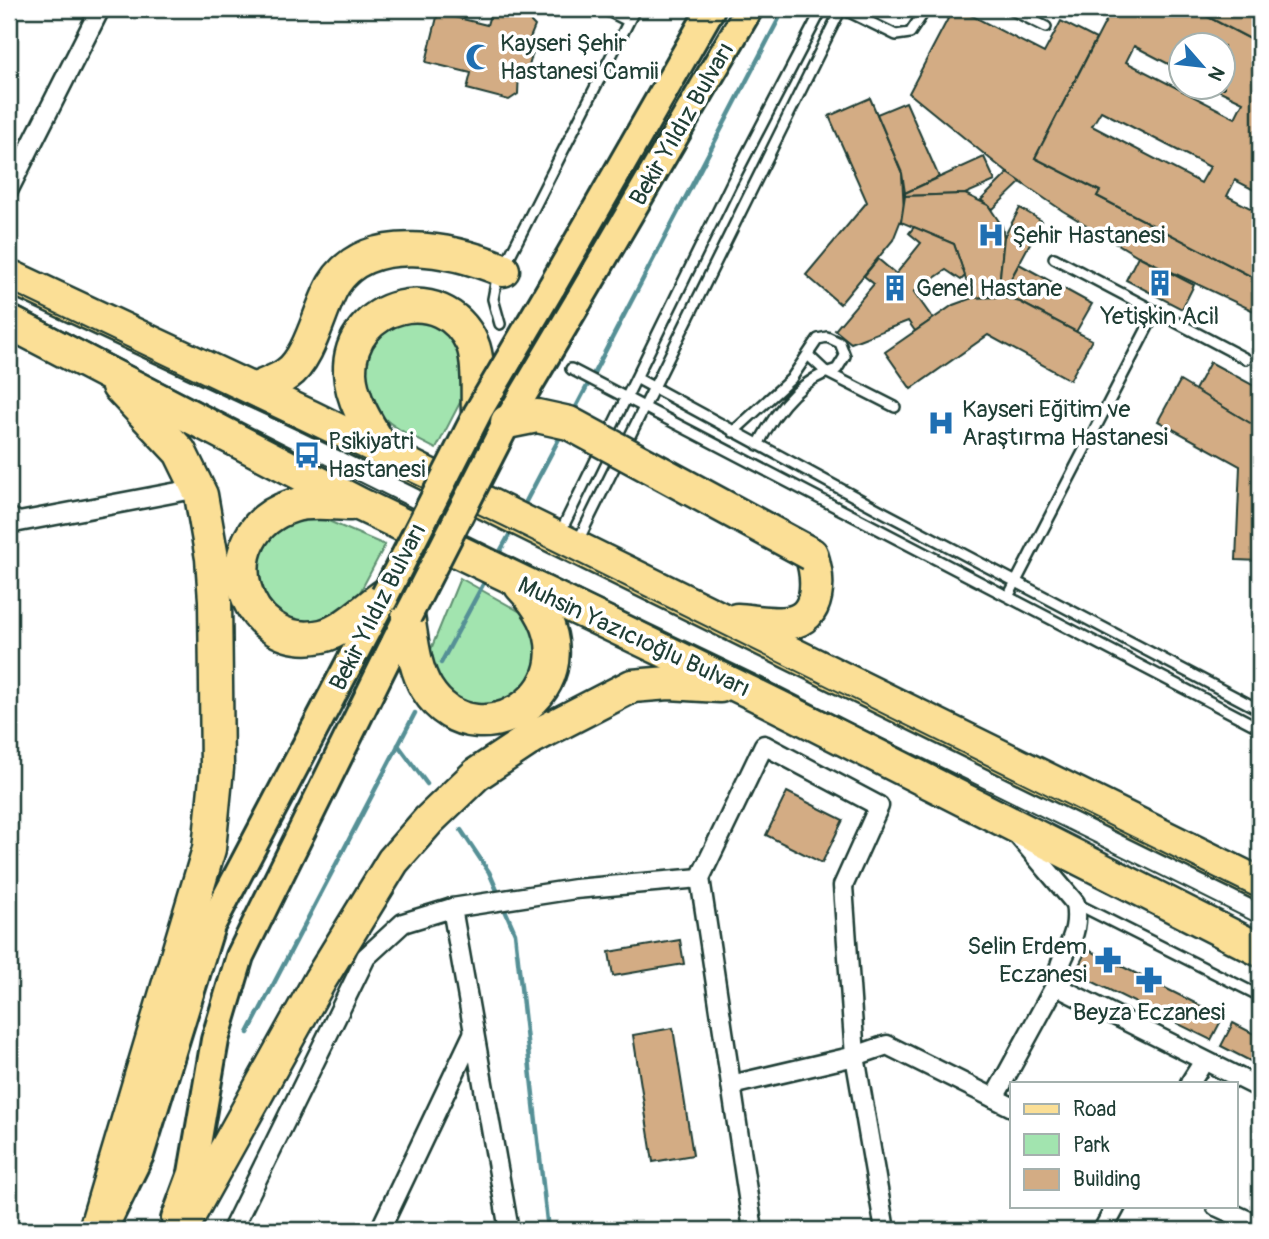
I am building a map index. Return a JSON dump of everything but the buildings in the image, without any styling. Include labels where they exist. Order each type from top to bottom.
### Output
[{"type":"highway","points":[[253,390],[289,373],[307,346],[334,284],[347,269],[370,255],[435,251],[470,257],[503,270]]},
{"type":"highway","points":[[9,276],[311,416],[387,456],[1260,884]]},
{"type":"highway","points":[[387,456],[364,418],[350,373],[353,350],[361,332],[389,309],[410,304],[426,306],[446,315],[462,329],[473,346],[493,417],[537,416],[569,423],[811,554],[819,583],[816,597],[807,612],[789,623],[721,619]]},
{"type":"highway","name":"Muhsin Yazıcıoğlu Bulvarı","points":[[9,322],[101,367],[359,504],[518,583],[755,694],[1260,950]]},
{"type":"highway","points":[[307,346],[304,378],[311,416]]},
{"type":"highway","points":[[95,1230],[209,849],[217,768],[216,627],[212,558],[199,488],[180,452],[101,367]]},
{"type":"highway","points":[[359,504],[306,503],[272,515],[256,530],[245,547],[241,565],[245,593],[255,611],[276,628],[293,635],[312,637],[333,632],[385,595]]},
{"type":"highway","points":[[408,617],[418,669],[433,698],[446,709],[465,717],[481,720],[501,718],[521,710],[534,699],[553,667],[554,650],[548,627],[535,603],[518,583]]},
{"type":"highway","points":[[181,1230],[320,980],[393,861],[477,774],[533,737],[632,686],[714,684],[755,694]]},
{"type":"main road","name":"Bekir Yıldız Bulvarı","points":[[170,1230],[192,1173],[215,1040],[240,956],[408,617],[551,288],[710,9]]},
{"type":"main road","name":"Bekir Yıldız Bulvarı","points":[[103,1230],[140,1155],[211,926],[385,595],[493,417],[578,302],[749,9]]},
{"type":"street","points":[[9,189],[100,9]]},
{"type":"street","points":[[9,517],[19,522],[199,488]]},
{"type":"street","points":[[753,1230],[700,878],[764,745],[879,806],[842,886],[855,1056],[885,1230]]},
{"type":"street","points":[[994,1098],[1059,979],[1059,965],[1076,925],[1076,903],[1004,820]]},
{"type":"street","points":[[232,1230],[366,957],[403,923],[452,908],[575,889],[700,878]]},
{"type":"street","points":[[452,908],[509,1230]]},
{"type":"street","points":[[1059,979],[1071,995],[1260,1088]]},
{"type":"street","points":[[380,1230],[474,1032]]},
{"type":"street","points":[[731,1085],[855,1056],[887,1045],[1010,1106]]},
{"type":"street","points":[[1191,1082],[1204,1060]]},
{"type":"street","points":[[1103,1230],[1115,1208]]},
{"type":"street","points":[[1220,1208],[1260,1226]]},
{"type":"lane","points":[[604,9],[628,21]]},
{"type":"lane","points":[[500,324],[493,299],[503,270],[635,9]]},
{"type":"lane","points":[[556,538],[638,379],[732,182],[822,9]]},
{"type":"lane","points":[[556,538],[644,406],[842,9],[896,35],[910,33],[926,9]]},
{"type":"lane","points":[[1010,9],[1046,27]]},
{"type":"lane","points":[[1054,258],[1246,359]]},
{"type":"lane","points":[[1009,595],[1156,312]]},
{"type":"lane","points":[[733,432],[790,379],[818,339],[827,337],[840,343],[845,356],[837,369],[826,372],[799,389],[771,420],[758,445]]},
{"type":"lane","points":[[808,355],[826,372],[895,407]]},
{"type":"lane","points":[[571,369],[1260,728]]},
{"type":"lane","points":[[638,379],[1014,582],[1260,710]]},
{"type":"lane","points":[[1076,903],[1260,996]]},
{"type":"green space","points":[[421,317],[457,336],[466,391],[436,449],[400,430],[381,415],[368,394],[366,383],[367,359],[377,337],[388,326]]},
{"type":"green space","points":[[319,517],[385,545],[350,611],[343,616],[298,625],[271,607],[258,575],[259,560],[274,536],[286,527]]},
{"type":"green space","points":[[460,578],[524,614],[546,655],[506,710],[453,701],[427,659]]},
{"type":"waterway","points":[[574,411],[784,9]]},
{"type":"waterway","points":[[523,507],[561,435]]},
{"type":"waterway","points":[[497,557],[513,528]]},
{"type":"waterway","points":[[441,663],[487,577]]},
{"type":"waterway","points":[[248,1033],[415,713]]},
{"type":"waterway","points":[[398,745],[427,784]]},
{"type":"waterway","points":[[461,830],[489,872],[499,895]]},
{"type":"waterway","points":[[502,903],[515,933],[548,1230]]},
{"type":"tram line","points":[[9,291],[503,526],[1260,900]]},
{"type":"tram line","points":[[9,302],[476,540],[1260,925]]},
{"type":"place","name":"Kayseri Şehir Hastanesi Camii","points":[[479,57]]},
{"type":"place","name":"Şehir Hastanesi","points":[[991,235]]},
{"type":"place","name":"Yetişkin Acil","points":[[1160,283]]},
{"type":"place","name":"Genel Hastane","points":[[895,288]]},
{"type":"place","name":"Kayseri Eğitim ve Araştırma Hastanesi","points":[[941,423]]},
{"type":"place","name":"Psikiyatri Hastanesi","points":[[307,455]]},
{"type":"place","name":"Selin Erdem Eczanesi","points":[[1108,960]]},
{"type":"place","name":"Beyza Eczanesi","points":[[1149,980]]}]
